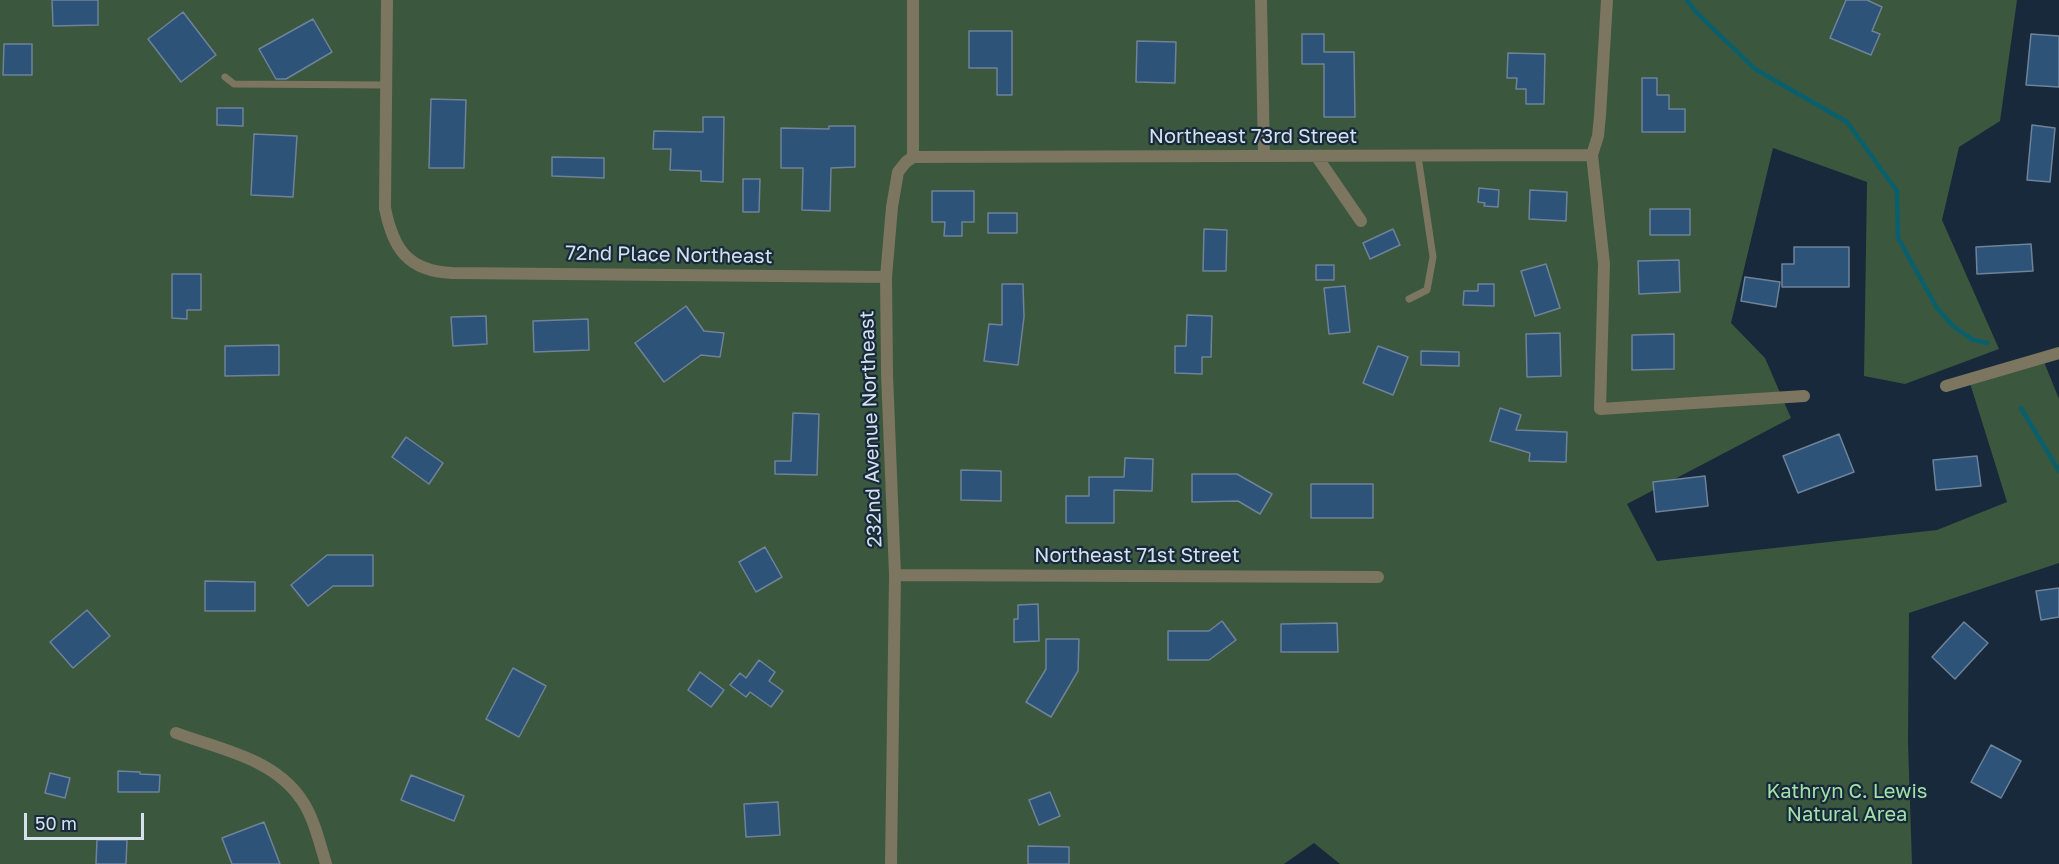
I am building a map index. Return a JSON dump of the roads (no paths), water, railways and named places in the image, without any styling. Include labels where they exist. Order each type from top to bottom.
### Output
[{"type":"street","name":"72nd Place Northeast","points":[[387,0],[386,208],[389,230],[401,253],[418,266],[438,272],[453,273],[886,277]]},
{"type":"street","points":[[913,0],[913,157]]},
{"type":"street","points":[[1261,0],[1263,155]]},
{"type":"street","points":[[1607,0],[1600,116],[1598,136],[1592,155],[1604,264],[1600,409],[1804,396]]},
{"type":"street","name":"Northeast 73rd Street","points":[[913,157],[1592,155]]},
{"type":"street","name":"232nd Avenue Northeast","points":[[891,864],[895,575],[886,374],[886,277],[892,207],[898,172],[913,157]]},
{"type":"street","points":[[1317,157],[1361,221]]},
{"type":"street","points":[[1947,386],[2059,353]]},
{"type":"street","name":"Northeast 71st Street","points":[[895,575],[1378,577]]},
{"type":"street","points":[[176,733],[268,767],[284,780],[302,800],[326,864]]},
{"type":"lane","points":[[225,77],[234,84],[386,86]]},
{"type":"lane","points":[[1409,299],[1427,290],[1433,257],[1418,156]]},
{"type":"waterway","points":[[1687,0],[1696,12],[1755,69],[1847,122],[1897,191],[1898,238],[1937,308],[1953,326],[1973,340],[1987,343]]},
{"type":"waterway","points":[[2021,408],[2059,471]]},
{"type":"park label","name":"Kathryn C. Lewis Natural Area","points":[[1847,804]]}]
